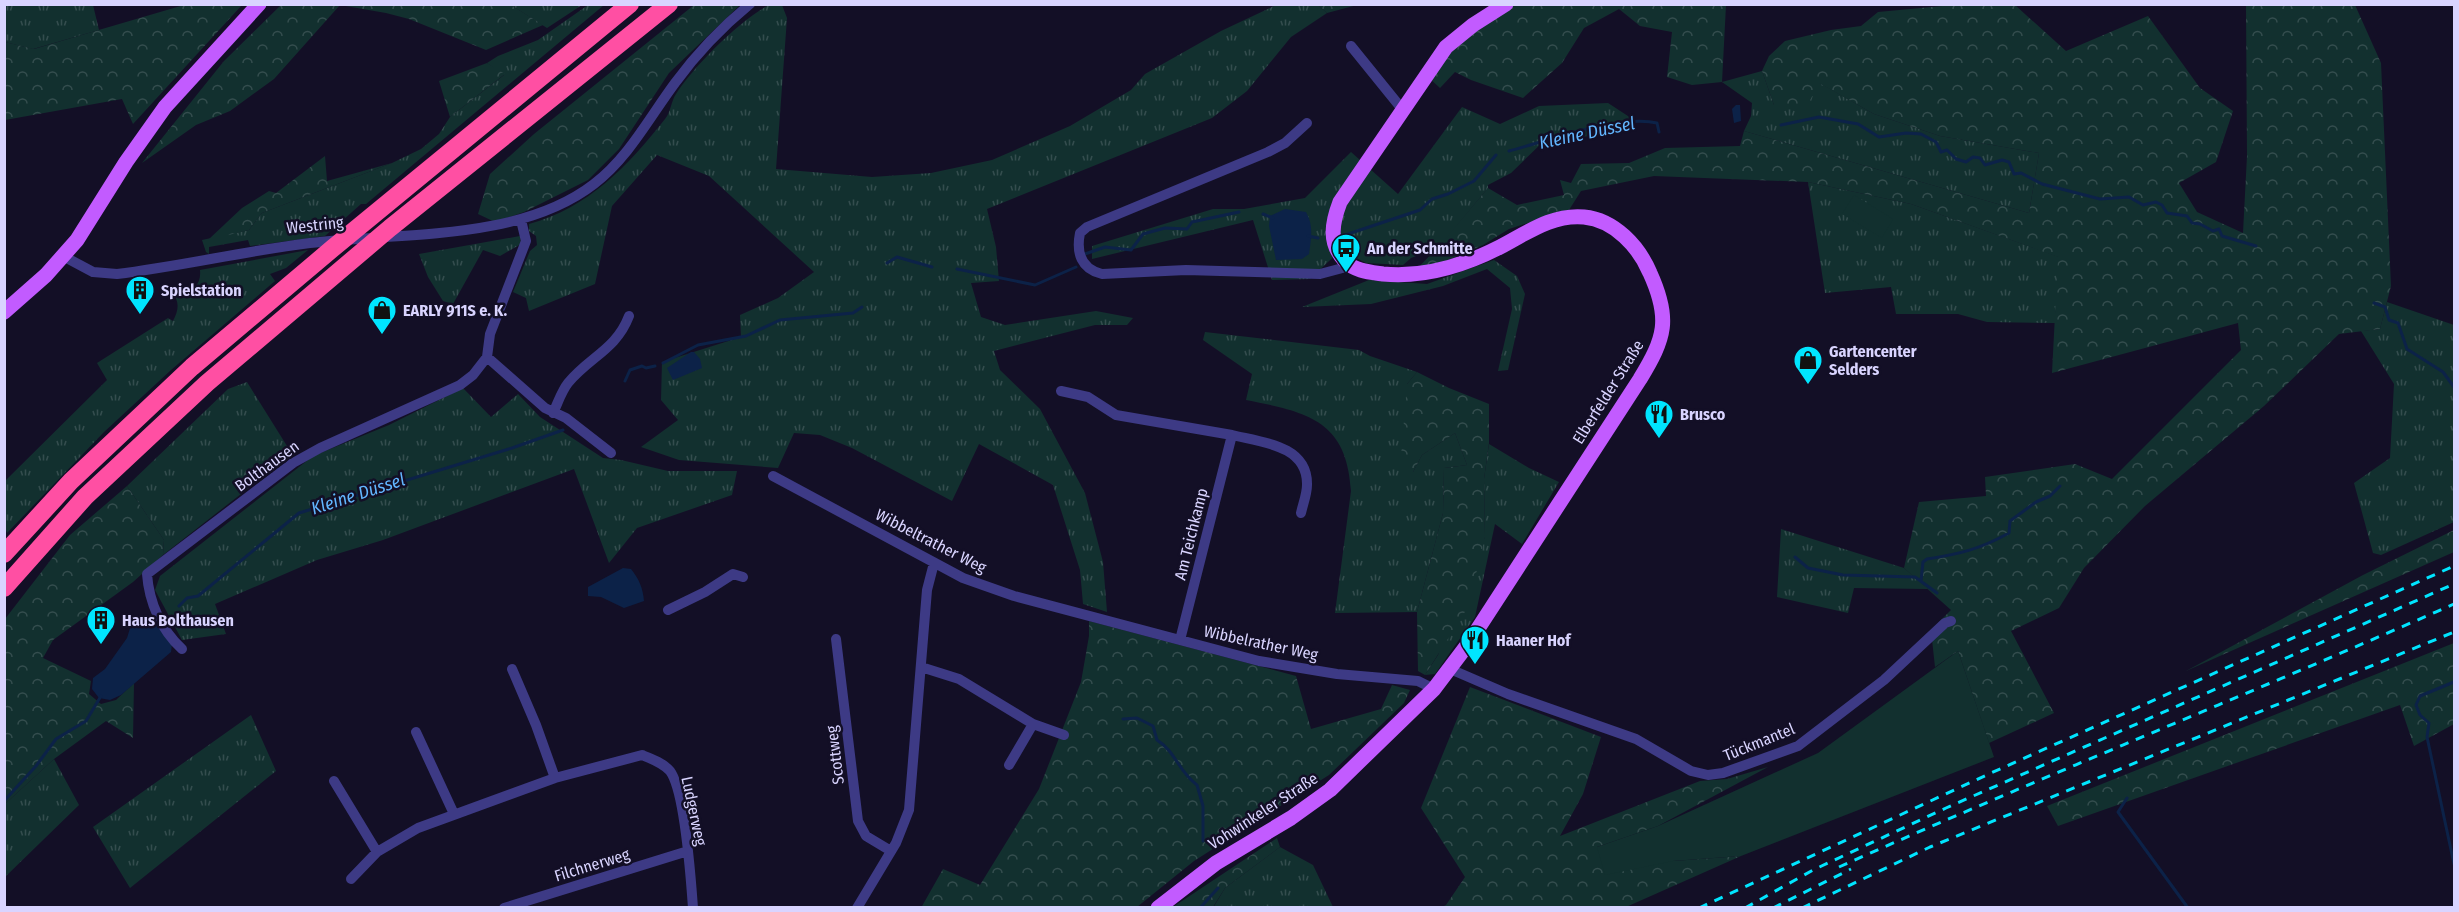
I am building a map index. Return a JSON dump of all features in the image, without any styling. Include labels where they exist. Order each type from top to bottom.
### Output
[{"type":"highway","points":[[4,554],[70,481],[192,367],[353,231],[630,4]]},
{"type":"highway","points":[[4,588],[85,498],[207,383],[390,228],[669,4]]},
{"type":"main road","points":[[4,312],[46,275],[80,236],[126,162],[165,107],[259,4]]},
{"type":"main road","points":[[1350,266],[1340,256],[1332,231],[1333,218],[1340,202],[1446,47],[1473,25],[1506,4]]},
{"type":"main road","name":"Elberfelder Straße","points":[[1350,266],[1366,272],[1404,276],[1437,272],[1482,257],[1554,220],[1584,217],[1608,224],[1635,248],[1647,265],[1660,304],[1663,330],[1656,353],[1450,669],[1434,689]]},
{"type":"main road","name":"Vohwinkeler Straße","points":[[1158,908],[1215,862],[1291,818],[1330,790],[1434,689]]},
{"type":"street","name":"Westring","points":[[63,256],[93,272],[117,274],[279,247],[458,230],[521,220],[557,207],[579,195],[610,172],[633,146],[654,113],[700,51],[750,4]]},
{"type":"street","points":[[1351,46],[1402,109]]},
{"type":"street","points":[[1307,123],[1285,143],[1268,152],[1100,219],[1080,233],[1079,254],[1084,265],[1093,272],[1102,274],[1186,270],[1320,274],[1350,266]]},
{"type":"street","points":[[521,220],[526,241],[490,334],[487,357],[553,413],[566,418],[610,453]]},
{"type":"street","points":[[553,413],[569,382],[612,345],[629,316]]},
{"type":"street","name":"Bolthausen","points":[[182,649],[169,634],[152,604],[147,574],[293,463],[320,448],[460,386],[473,375],[487,357]]},
{"type":"street","points":[[1061,391],[1088,397],[1116,415],[1232,435],[1286,449],[1300,461],[1308,483],[1301,513]]},
{"type":"street","name":"Am Teichkamp","points":[[1180,640],[1232,435]]},
{"type":"street","name":"Wibbeltrather Weg","points":[[773,476],[963,578],[1014,596],[1084,614]]},
{"type":"street","points":[[857,908],[891,851],[909,810],[927,590],[934,563]]},
{"type":"street","points":[[668,610],[705,592],[733,574],[743,577]]},
{"type":"street","name":"Wibbelrather Weg","points":[[1084,614],[1259,660],[1337,674],[1418,681],[1434,689]]},
{"type":"street","name":"Tückmantel","points":[[1450,669],[1508,694],[1636,739],[1690,771],[1708,775],[1723,773],[1798,746],[1884,680],[1945,623],[1952,621]]},
{"type":"street","name":"Scottweg","points":[[836,639],[858,821],[866,836],[891,851]]},
{"type":"street","points":[[921,667],[959,680],[1033,724],[1064,735]]},
{"type":"street","points":[[512,669],[540,734],[555,778]]},
{"type":"street","points":[[1009,765],[1033,724]]},
{"type":"street","points":[[416,732],[454,814]]},
{"type":"street","name":"Ludgerweg","points":[[351,879],[377,852],[418,828],[555,778],[642,755],[662,764],[671,773],[677,791],[688,851],[693,908]]},
{"type":"street","points":[[334,781],[377,852]]},
{"type":"street","name":"Filchnerweg","points":[[504,908],[688,851]]},
{"type":"green space","points":[[282,4],[511,5],[543,25],[486,50],[409,19],[340,5],[274,79],[230,111],[196,125],[142,163],[224,61]]},
{"type":"green space","points":[[4,5],[93,5],[99,30],[33,49],[5,42]]},
{"type":"green space","points":[[184,5],[242,5],[133,124],[122,99],[5,120],[5,42],[34,49]]},
{"type":"green space","points":[[511,5],[582,5],[547,28]]},
{"type":"green space","points":[[588,5],[604,5],[325,236],[250,246],[248,240],[209,247],[209,254],[206,252],[202,240],[249,230],[262,213],[392,163],[421,149],[439,134],[450,117],[504,75],[487,63],[498,56],[538,40]]},
{"type":"green space","points":[[694,5],[740,5],[669,73],[619,149],[588,180],[524,212],[495,222],[478,214],[490,174],[534,134]]},
{"type":"green space","points":[[769,5],[782,5],[787,18],[776,169],[872,177],[931,173],[992,160],[1070,126],[1131,90],[1145,74],[1221,31],[1276,5],[1318,5],[1327,13],[1291,37],[1247,91],[1212,118],[987,209],[996,247],[999,281],[971,283],[981,317],[1005,325],[1096,311],[1133,318],[1127,325],[1095,325],[994,351],[1000,370],[1040,409],[1085,493],[1103,562],[1107,612],[1083,604],[1080,570],[1053,485],[979,444],[952,501],[852,448],[820,435],[794,433],[778,468],[679,460],[641,447],[678,420],[661,400],[662,362],[741,337],[740,315],[778,298],[814,272],[709,176],[657,155],[612,206],[595,284],[529,311],[526,298],[513,292],[530,251],[537,245],[536,236],[529,231],[529,224],[570,207],[588,196],[621,169],[665,119],[676,94],[694,71],[732,32]]},
{"type":"green space","points":[[1318,5],[1357,5],[1327,13]]},
{"type":"green space","points":[[1515,5],[1726,5],[1722,82],[1692,85],[1667,77],[1672,32],[1640,26],[1619,9],[1584,28],[1562,63],[1523,98],[1455,72],[1440,88],[1428,77],[1451,47]]},
{"type":"green space","points":[[1953,5],[2015,5],[2066,51],[2148,16],[2200,88],[2233,111],[2216,162],[2179,183],[2197,212],[2243,233],[2247,156],[2246,5],[2355,5],[2381,63],[2391,286],[2380,329],[2339,334],[2264,406],[2145,506],[2084,568],[2059,608],[2011,631],[2054,713],[1989,743],[1958,651],[1935,667],[1931,630],[1951,610],[1904,568],[1919,502],[1986,496],[1985,477],[2075,464],[2112,479],[2241,350],[2238,323],[2052,373],[2058,257],[1911,204],[1808,182],[1654,176],[1581,191],[1569,210],[1509,229],[1483,245],[1415,271],[1488,188],[1517,205],[1564,195],[1560,180],[1571,183],[1581,164],[1629,163],[1665,148],[1740,146],[1744,131],[2029,213],[2039,153],[1940,136],[1874,114],[1819,83],[1806,108],[1774,105],[1762,71],[1769,56],[1785,41],[1831,30],[1861,26],[1878,12]]},
{"type":"green space","points":[[487,63],[505,74],[450,117],[439,81]]},
{"type":"green space","points":[[1762,71],[1774,105],[1818,82],[1874,114],[1940,136],[2039,153],[2029,213],[1744,131],[1751,116],[1752,103],[1722,82]]},
{"type":"green space","points":[[1608,103],[1631,118],[1608,135],[1546,139],[1511,173],[1488,185],[1488,188],[1439,247],[1411,258],[1403,265],[1366,263],[1347,253],[1345,246],[1310,279],[1272,280],[1253,220],[1092,259],[1092,246],[1213,209],[1244,209],[1305,198],[1351,152],[1398,194],[1462,107],[1500,124],[1539,106]]},
{"type":"green space","points":[[325,156],[327,181],[392,163],[262,213],[249,230],[208,240],[242,208],[269,191],[276,193]]},
{"type":"green space","points":[[1808,182],[1911,204],[2059,257],[2055,323],[1987,322],[1958,314],[1896,314],[1891,287],[1825,293]]},
{"type":"green space","points":[[1854,195],[1893,219],[1882,238],[1842,214]]},
{"type":"green space","points":[[520,236],[521,244],[500,256],[483,250],[453,304],[443,301],[428,277],[419,254]]},
{"type":"green space","points":[[308,250],[286,268],[270,274],[275,281],[171,370],[104,432],[7,533],[5,528],[5,481],[107,380],[97,363],[168,318],[173,321],[178,306],[172,289],[183,291],[196,286],[200,270]]},
{"type":"green space","points":[[1494,260],[1517,276],[1525,294],[1508,370],[1498,371],[1512,309],[1510,288],[1487,269],[1443,286],[1371,304],[1302,307],[1369,280],[1427,284]]},
{"type":"green space","points":[[2387,302],[2454,325],[2454,522],[2381,555],[2373,553],[2354,483],[2390,458],[2394,384],[2361,331],[2380,329]]},
{"type":"green space","points":[[1205,332],[1359,350],[1417,372],[1407,384],[1413,472],[1422,455],[1455,433],[1467,465],[1444,468],[1443,513],[1417,612],[1335,613],[1351,491],[1348,467],[1341,449],[1332,434],[1320,423],[1305,415],[1246,400],[1252,374],[1203,340]]},
{"type":"green space","points":[[1417,372],[1489,404],[1489,443],[1484,479],[1485,537],[1468,607],[1425,675],[1418,671],[1417,612],[1443,513],[1444,468],[1467,465],[1455,433],[1422,455],[1413,472],[1400,469],[1407,384]]},
{"type":"green space","points":[[247,382],[292,454],[163,555],[164,540],[127,486],[228,389]]},
{"type":"green space","points":[[463,388],[491,417],[518,394],[540,417],[603,458],[668,471],[737,471],[732,495],[637,528],[609,563],[574,469],[383,540],[317,560],[215,604],[226,634],[182,640],[155,590],[160,576],[313,456],[389,425]]},
{"type":"green space","points":[[1489,444],[1529,468],[1559,482],[1522,544],[1495,524],[1475,617],[1435,674],[1425,675],[1438,655],[1485,537],[1484,479]]},
{"type":"green space","points":[[127,486],[164,540],[163,555],[133,582],[53,640],[43,658],[91,681],[89,694],[101,704],[116,700],[134,683],[133,738],[106,721],[54,759],[5,804],[5,619],[70,535]]},
{"type":"green space","points":[[1781,529],[1904,568],[1928,589],[1854,588],[1848,613],[1777,597]]},
{"type":"green space","points":[[2454,530],[2454,552],[2186,671],[2363,575]]},
{"type":"green space","points":[[1089,621],[1296,676],[1311,729],[1381,709],[1392,685],[1410,690],[1404,703],[1329,775],[1194,861],[1137,907],[921,908],[943,869],[980,885],[1039,789],[1081,682],[1089,636]]},
{"type":"green space","points":[[2454,643],[2454,724],[2414,746],[2400,705],[2058,826],[2047,806]]},
{"type":"green space","points":[[1958,651],[1994,757],[1741,856],[1673,861],[1605,875],[1597,847],[1658,826],[1818,753]]},
{"type":"green space","points":[[1470,687],[1601,737],[1583,794],[1560,836],[1700,781],[1727,779],[1768,767],[1658,826],[1597,847],[1673,861],[1741,856],[1626,907],[1442,907],[1446,905],[1465,877],[1421,808]]},
{"type":"green space","points":[[251,715],[276,771],[130,888],[93,827]]},
{"type":"green space","points":[[54,759],[79,805],[5,877],[5,804]]},
{"type":"green space","points":[[1277,838],[1280,847],[1225,888],[1213,907],[1173,907]]},
{"type":"green space","points":[[1280,847],[1313,865],[1333,907],[1213,908],[1225,888]]},
{"type":"water","points":[[1740,105],[1741,121],[1734,123],[1732,109]]},
{"type":"water","points":[[1285,209],[1306,212],[1309,217],[1311,233],[1309,254],[1302,259],[1276,260],[1269,226],[1270,216]]},
{"type":"water","points":[[694,352],[700,359],[702,368],[673,380],[667,368]]},
{"type":"water","points":[[623,568],[631,569],[636,576],[642,588],[644,601],[624,608],[601,597],[588,596],[588,587]]},
{"type":"water","points":[[151,618],[172,644],[171,652],[121,695],[110,700],[99,698],[92,689],[93,678],[105,669],[127,638],[131,625],[139,620]]},
{"type":"waterway","name":"Kleine Düssel","points":[[1781,125],[1819,117],[1858,124],[1879,137],[1906,133],[1921,134],[1936,142],[1941,152],[1947,150],[1956,159],[1966,162],[1973,157],[1980,158],[1985,165],[2002,160],[2009,162],[2014,174],[2021,173],[2042,184],[2100,199],[2129,197],[2143,205],[2156,202],[2162,205],[2167,213],[2187,216],[2192,223],[2200,224],[2213,231],[2219,229],[2222,236],[2256,246]]},
{"type":"waterway","name":"Kleine Düssel","points":[[1509,151],[1584,130],[1624,122],[1657,123],[1659,132]]},
{"type":"waterway","name":"Kleine Düssel","points":[[1345,235],[1420,210],[1432,199],[1474,181],[1496,155]]},
{"type":"waterway","name":"Kleine Düssel","points":[[1085,254],[1105,247],[1131,250],[1143,234],[1165,228],[1187,229],[1192,222],[1239,212]]},
{"type":"waterway","name":"Kleine Düssel","points":[[1263,214],[1273,218]]},
{"type":"waterway","name":"Kleine Düssel","points":[[1308,236],[1318,238]]},
{"type":"waterway","name":"Kleine Düssel","points":[[887,263],[897,257],[932,267]]},
{"type":"waterway","name":"Kleine Düssel","points":[[957,269],[1035,285],[1076,267]]},
{"type":"waterway","name":"Kleine Düssel","points":[[2374,303],[2385,307],[2389,320],[2398,323],[2407,349],[2443,372],[2454,387]]},
{"type":"waterway","name":"Kleine Düssel","points":[[663,363],[698,345],[746,336],[780,320],[853,313],[862,307]]},
{"type":"waterway","name":"Kleine Düssel","points":[[625,381],[630,370],[642,366],[646,368],[655,366]]},
{"type":"waterway","name":"Kleine Düssel","points":[[179,606],[187,598],[198,596],[299,513],[512,448],[563,430]]},
{"type":"waterway","points":[[1921,581],[1923,562],[1927,559],[1970,550],[2009,533],[2010,521],[2036,502],[2050,496],[2060,486]]},
{"type":"waterway","points":[[1795,557],[1808,568],[1843,575],[1915,577],[1937,593]]},
{"type":"waterway","name":"Kleine Düssel","points":[[2454,682],[2420,696],[2416,705],[2420,715],[2429,723],[2427,737],[2454,864]]},
{"type":"waterway","name":"Kleine Düssel","points":[[4,801],[36,766],[56,739],[86,721],[101,696]]},
{"type":"waterway","points":[[1123,719],[1137,718],[1153,726],[1157,740],[1169,750],[1185,774],[1197,785],[1203,806],[1203,841]]},
{"type":"waterway","points":[[2127,798],[2118,812],[2188,908]]},
{"type":"waterway","points":[[1200,908],[1218,888]]},
{"type":"railway","points":[[1699,908],[1991,773],[2454,566]]},
{"type":"railway","points":[[1745,908],[1813,870],[1946,808],[2454,584]]},
{"type":"railway","points":[[1839,867],[2454,604]]},
{"type":"railway","points":[[1802,908],[1930,847],[2454,632]]},
{"type":"railway","points":[[1773,908],[1851,869]]},
{"type":"place","name":"An der Schmitte","points":[[1346,274]]},
{"type":"place","name":"Spielstation","points":[[140,316]]},
{"type":"place","name":"EARLY 911S e. K.","points":[[382,336]]},
{"type":"place","name":"Gartencenter Selders","points":[[1808,386]]},
{"type":"place","name":"Brusco","points":[[1659,440]]},
{"type":"place","name":"Haus Bolthausen","points":[[101,646]]},
{"type":"place","name":"Haaner Hof","points":[[1475,666]]}]
